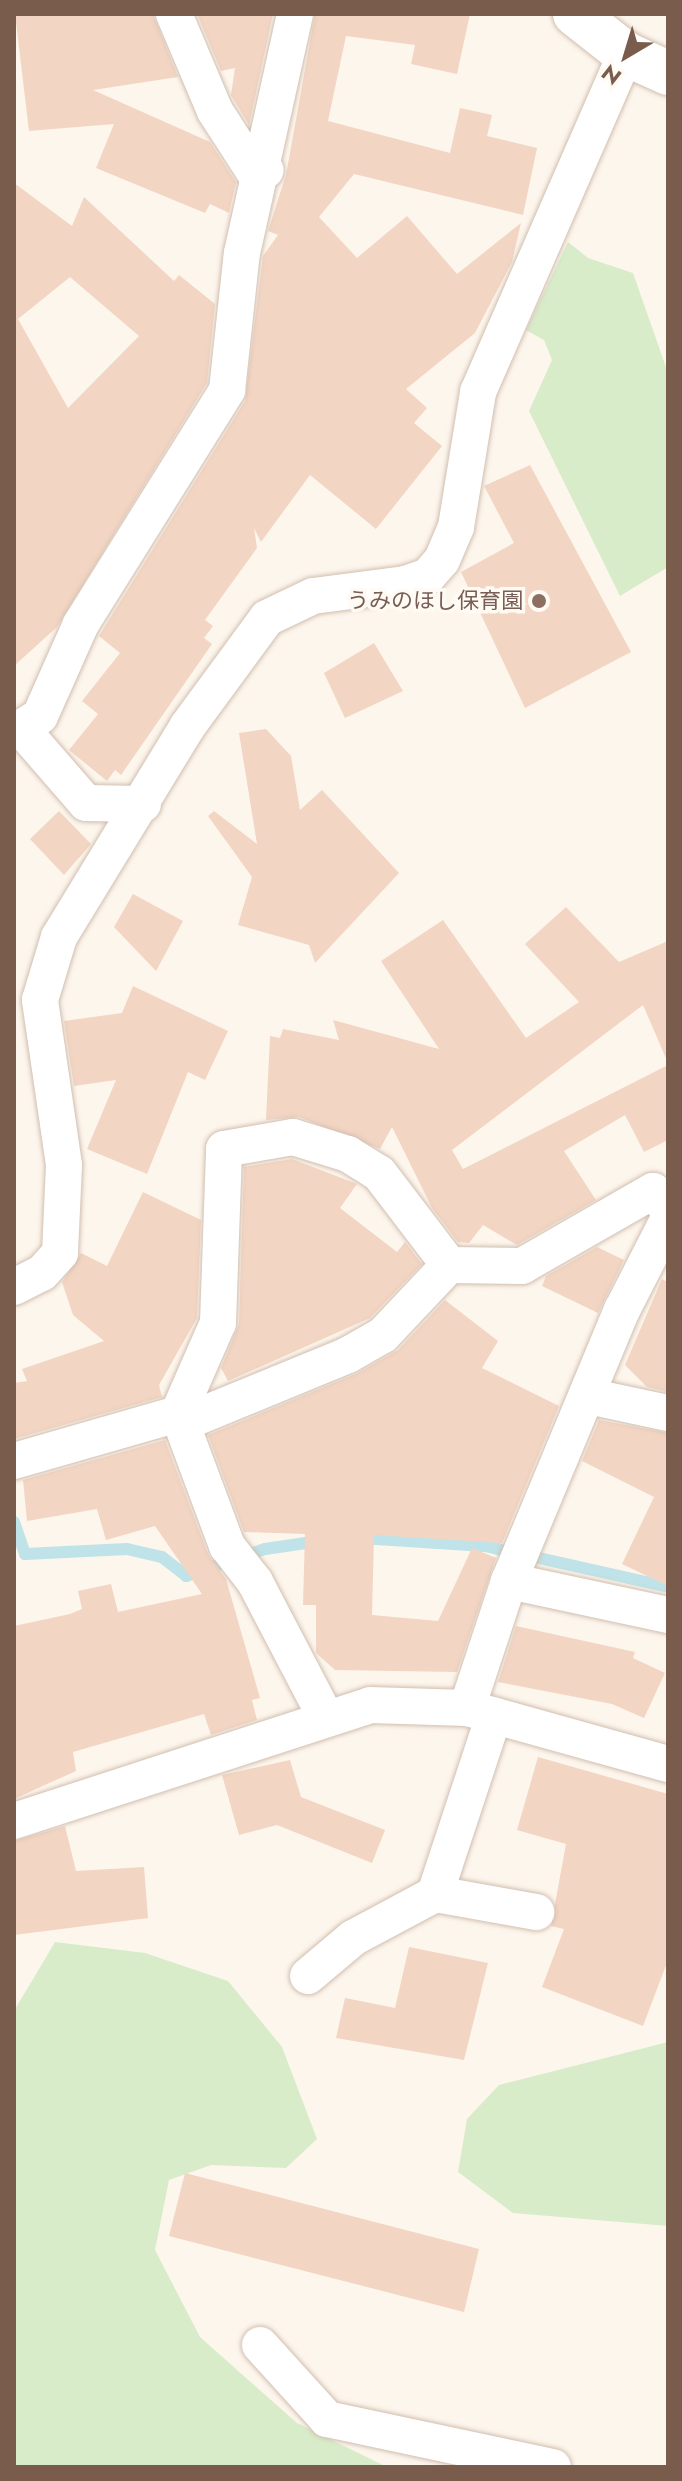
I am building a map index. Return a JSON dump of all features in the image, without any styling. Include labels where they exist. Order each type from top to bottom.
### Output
[{"type":"main road","points":[[575,14],[626,54],[668,73]]},
{"type":"street","points":[[174,14],[215,111],[255,173],[266,170]]},
{"type":"street","points":[[143,804],[86,803],[16,724],[40,716],[81,624],[227,390],[242,253],[256,180],[266,170],[295,14]]},
{"type":"street","points":[[14,1287],[42,1273],[60,1253],[64,1165],[40,1000],[59,937],[143,804],[187,727],[267,618],[313,596],[405,584],[428,576],[442,560],[456,527],[478,392],[626,54]]},
{"type":"street","points":[[326,1718],[255,1582],[227,1546],[178,1414],[218,1323],[224,1149],[293,1137],[348,1154],[379,1173],[449,1265]]},
{"type":"street","points":[[178,1414],[185,1422],[348,1355],[383,1335],[449,1265],[522,1266],[653,1191],[668,1209]]},
{"type":"street","points":[[435,1894],[481,1712],[509,1581],[668,1220]]},
{"type":"street","points":[[588,1396],[668,1413]]},
{"type":"street","points":[[14,1461],[178,1414]]},
{"type":"street","points":[[509,1581],[668,1615]]},
{"type":"street","points":[[14,1821],[370,1705],[481,1712],[668,1764]]},
{"type":"street","points":[[308,1976],[353,1938],[435,1894],[536,1912]]},
{"type":"street","points":[[260,2345],[327,2419],[553,2467]]},
{"type":"green space","points":[[568,242],[588,258],[633,273],[668,373],[668,567],[620,596],[529,411],[552,360],[544,340],[526,330]]},
{"type":"green space","points":[[55,1942],[145,1953],[228,1981],[282,2047],[317,2139],[286,2168],[211,2165],[169,2180],[155,2250],[200,2337],[297,2423],[387,2467],[14,2467],[14,2011]]},
{"type":"green space","points":[[668,2042],[668,2226],[513,2213],[458,2172],[467,2119],[499,2085]]},
{"type":"building","points":[[15,14],[153,14],[178,77],[93,90],[210,142],[236,182],[229,213],[210,204],[205,213],[96,168],[114,124],[29,131]]},
{"type":"building","points":[[197,14],[273,14],[249,125],[231,95],[235,68],[221,71]]},
{"type":"building","points":[[315,14],[470,14],[457,74],[411,64],[415,45],[346,36],[328,121],[450,153],[460,108],[492,115],[487,136],[537,148],[523,215],[354,174],[319,217],[357,258],[407,216],[457,274],[521,223],[512,262],[475,333],[406,389],[427,408],[414,423],[442,446],[376,529],[310,475],[261,542],[254,528],[257,548],[205,620],[213,626],[204,638],[212,644],[121,775],[115,770],[107,781],[69,750],[98,714],[82,701],[120,653],[99,636],[245,401],[263,256],[278,235],[268,231],[286,175]]},
{"type":"building","points":[[14,183],[72,226],[84,197],[174,281],[179,275],[215,304],[207,383],[57,627],[14,666]],"holes":[[[70,277],[139,336],[68,408],[18,319]]]},
{"type":"building","points":[[530,465],[631,652],[525,708],[461,572],[514,543],[484,486]]},
{"type":"building","points":[[374,643],[403,691],[345,718],[324,673]]},
{"type":"building","points":[[266,729],[291,756],[300,810],[322,790],[399,873],[315,963],[309,945],[238,925],[252,877],[208,816],[214,811],[257,844],[239,733]]},
{"type":"building","points":[[59,811],[91,844],[64,875],[30,839]]},
{"type":"building","points":[[133,894],[183,921],[156,971],[114,927]]},
{"type":"building","points":[[566,907],[619,962],[668,941],[668,1063],[643,1005],[452,1150],[463,1169],[668,1065],[668,1140],[644,1152],[625,1115],[564,1151],[596,1200],[517,1245],[483,1225],[469,1243],[458,1242],[432,1208],[392,1127],[380,1149],[299,1117],[266,1120],[270,1036],[280,1038],[283,1029],[339,1040],[333,1020],[439,1049],[381,961],[443,920],[526,1038],[579,1002],[525,944]]},
{"type":"building","points":[[133,986],[228,1031],[205,1080],[188,1072],[147,1174],[87,1149],[116,1080],[74,1086],[64,1021],[122,1013]]},
{"type":"building","points":[[292,1159],[357,1184],[340,1208],[397,1252],[405,1242],[422,1264],[370,1318],[228,1381],[221,1368],[239,1324],[244,1167]]},
{"type":"building","points":[[143,1192],[201,1220],[197,1318],[159,1385],[162,1397],[14,1439],[14,1383],[27,1381],[22,1369],[104,1341],[73,1315],[62,1282],[81,1253],[107,1266]]},
{"type":"building","points":[[597,1247],[624,1260],[598,1313],[542,1286],[546,1276]]},
{"type":"building","points":[[662,1279],[668,1282],[668,1392],[647,1387],[625,1365]]},
{"type":"building","points":[[445,1300],[498,1341],[482,1368],[559,1406],[502,1543],[374,1535],[372,1615],[438,1621],[472,1548],[496,1558],[457,1672],[335,1670],[316,1653],[316,1605],[303,1605],[305,1534],[244,1532],[208,1435],[358,1373],[398,1350]]},
{"type":"building","points":[[599,1420],[668,1433],[668,1586],[622,1564],[654,1497],[582,1461]]},
{"type":"building","points":[[165,1440],[208,1554],[226,1579],[260,1698],[252,1700],[257,1720],[211,1735],[204,1714],[73,1752],[76,1771],[14,1799],[14,1626],[82,1609],[78,1591],[111,1584],[118,1612],[202,1594],[155,1526],[106,1540],[97,1509],[27,1521],[23,1480]]},
{"type":"building","points":[[516,1626],[635,1652],[633,1658],[665,1673],[644,1718],[612,1704],[498,1682]]},
{"type":"building","points":[[538,1757],[668,1794],[668,1960],[643,2026],[542,1987],[564,1929],[551,1926],[566,1844],[517,1830]]},
{"type":"building","points":[[290,1760],[301,1797],[385,1830],[372,1863],[277,1825],[239,1835],[222,1775]]},
{"type":"building","points":[[65,1826],[76,1871],[144,1867],[148,1918],[14,1935],[14,1841]]},
{"type":"building","points":[[409,1947],[488,1963],[464,2060],[336,2038],[345,1998],[395,2008]]},
{"type":"building","points":[[185,2173],[479,2249],[464,2312],[169,2236]]},
{"type":"waterway","points":[[14,1522],[25,1554],[127,1549],[162,1557],[186,1576],[265,1549],[319,1541]]},
{"type":"waterway","points":[[361,1538],[485,1546],[668,1587]]},
{"type":"place","name":"うみのほし保育園","points":[[539,601]]}]
